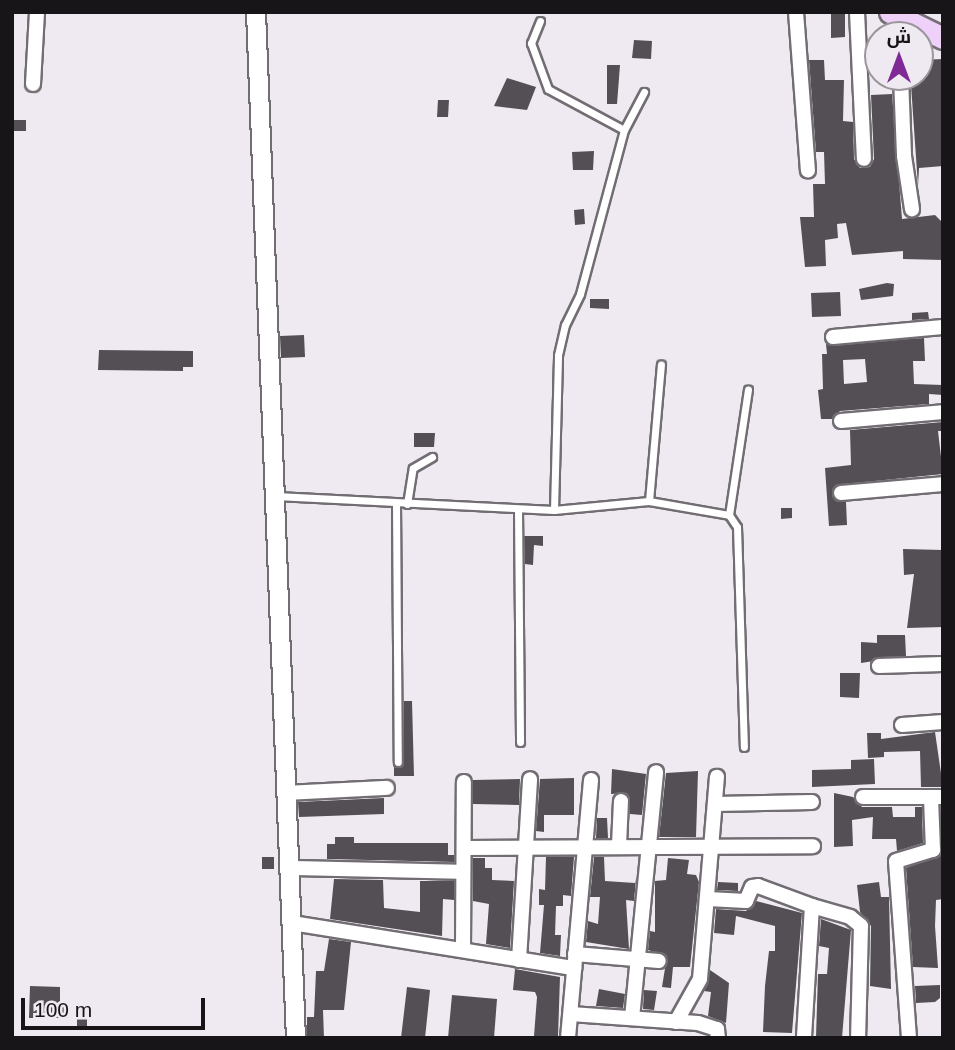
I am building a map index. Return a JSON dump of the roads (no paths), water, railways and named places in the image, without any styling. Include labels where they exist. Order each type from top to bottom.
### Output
[{"type":"street","points":[[33,84],[37,12]]},
{"type":"street","points":[[256,12],[296,1038]]},
{"type":"street","points":[[796,12],[808,171]]},
{"type":"street","points":[[857,12],[864,159]]},
{"type":"street","points":[[902,91],[904,156],[912,209]]},
{"type":"street","points":[[833,337],[943,327]]},
{"type":"street","points":[[841,421],[943,412]]},
{"type":"street","points":[[841,493],[943,484]]},
{"type":"street","points":[[879,666],[943,664]]},
{"type":"street","points":[[902,725],[943,722]]},
{"type":"street","points":[[632,1018],[656,772]]},
{"type":"street","points":[[677,1022],[700,979],[717,777]]},
{"type":"street","points":[[519,960],[530,779]]},
{"type":"street","points":[[568,1038],[591,780]]},
{"type":"street","points":[[463,950],[464,782]]},
{"type":"street","points":[[287,793],[387,788]]},
{"type":"street","points":[[863,797],[937,797],[933,850],[896,861],[909,1038]]},
{"type":"street","points":[[619,845],[621,801]]},
{"type":"street","points":[[716,804],[812,802]]},
{"type":"street","points":[[464,848],[528,844],[713,848],[813,846]]},
{"type":"street","points":[[290,868],[463,872]]},
{"type":"street","points":[[708,899],[746,901],[752,887],[758,886],[850,917],[860,926],[858,1038]]},
{"type":"street","points":[[804,1038],[811,906]]},
{"type":"street","points":[[292,923],[519,960],[659,961]]},
{"type":"street","points":[[571,1014],[710,1026],[717,1029],[718,1038]]},
{"type":"lane","points":[[540,21],[531,43],[548,89],[624,130]]},
{"type":"lane","points":[[554,510],[558,355],[565,325],[580,295],[624,130],[644,92]]},
{"type":"lane","points":[[649,501],[661,365]]},
{"type":"lane","points":[[744,747],[737,527],[729,515],[748,389]]},
{"type":"lane","points":[[407,504],[413,468],[432,457]]},
{"type":"lane","points":[[275,496],[554,510],[649,501],[729,515]]},
{"type":"lane","points":[[396,503],[398,762]]},
{"type":"lane","points":[[518,509],[520,742]]}]
